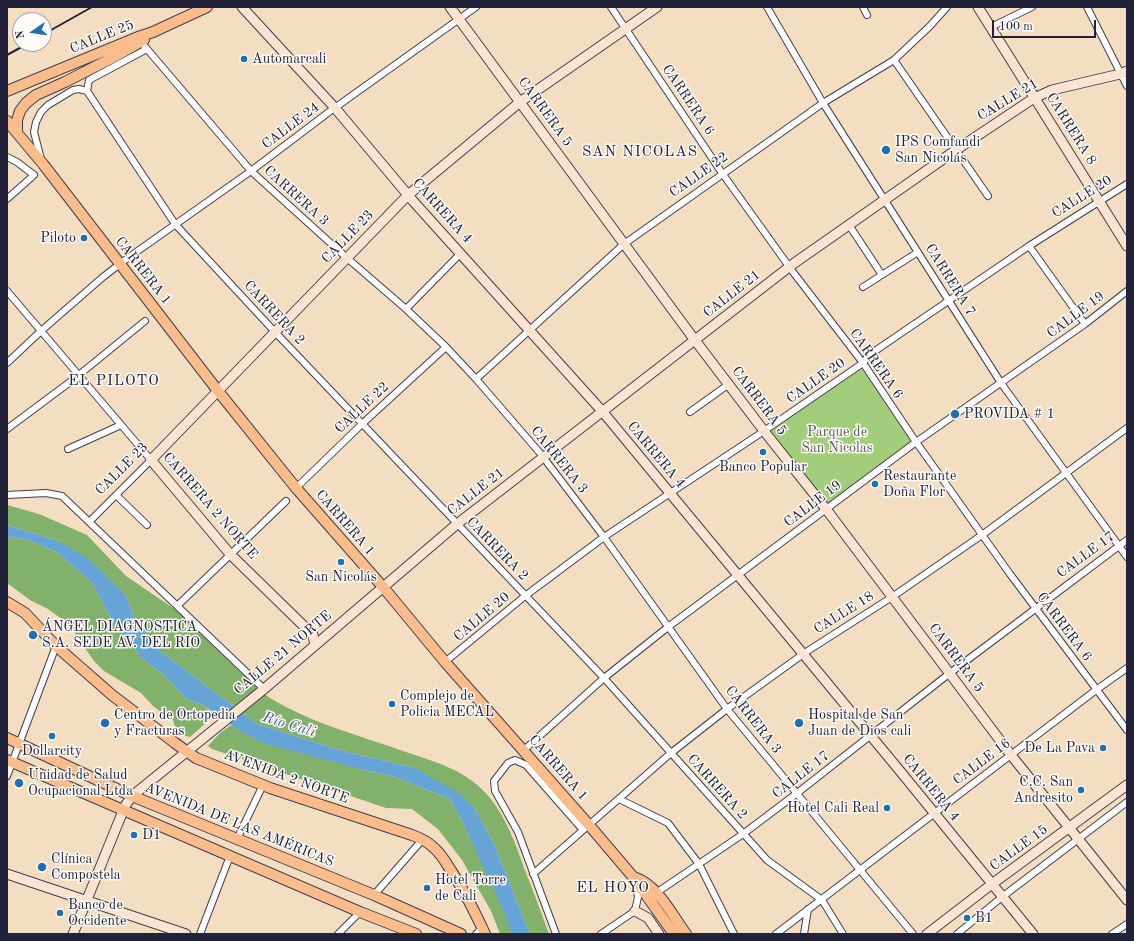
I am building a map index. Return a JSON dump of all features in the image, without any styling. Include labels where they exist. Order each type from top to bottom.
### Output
[{"type":"main road","name":"CALLE 25","points":[[7,91],[153,32],[207,7]]},
{"type":"main road","name":"CARRERA 4","points":[[242,7],[335,108],[408,195],[602,411],[1033,934]]},
{"type":"main road","name":"CARRERA 5","points":[[450,7],[695,340],[764,431],[826,509],[1011,755],[1127,900]]},
{"type":"main road","name":"CALLE 23","points":[[151,460],[408,195],[520,102],[657,7]]},
{"type":"main road","name":"CARRERA 8","points":[[978,7],[1127,246]]},
{"type":"main road","points":[[17,132],[16,120],[20,111],[26,103],[36,95],[144,45],[153,32]]},
{"type":"main road","name":"CALLE 21","points":[[382,587],[457,524],[789,267],[956,150],[1034,98],[1052,90],[1124,72]]},
{"type":"main road","name":"CARRERA 1","points":[[7,121],[43,164],[218,391],[296,488],[445,662],[524,750],[586,827],[654,897],[674,934]]},
{"type":"main road","name":"CARRERA 2 NORTE","points":[[151,460],[230,554],[312,635]]},
{"type":"main road","name":"CALLE 21 NORTE","points":[[73,934],[124,806],[132,796],[264,689],[382,587]]},
{"type":"main road","name":"AVENIDA 2 NORTE","points":[[7,602],[25,613],[56,646],[112,695],[196,758],[263,785],[423,839],[440,854],[456,878],[477,915],[481,932]]},
{"type":"main road","points":[[314,645],[312,635],[326,635]]},
{"type":"main road","name":"AVENIDA DE LAS AMÉRICAS","points":[[7,738],[132,796],[374,895],[461,934]]},
{"type":"main road","points":[[10,761],[360,912],[416,934]]},
{"type":"main road","name":"CALLE 15","points":[[928,934],[992,884],[1127,785]]},
{"type":"main road","points":[[7,874],[186,934]]},
{"type":"main road","points":[[654,897],[686,934]]},
{"type":"main road","points":[[636,911],[648,918],[659,934]]},
{"type":"street","name":"CALLE 24","points":[[7,363],[41,331],[120,264],[251,171],[335,108],[476,7]]},
{"type":"street","name":"CARRERA 6","points":[[611,7],[722,173],[789,267],[863,363],[916,442],[982,535],[1127,730]]},
{"type":"street","name":"CARRERA 7","points":[[767,7],[823,103],[1001,383],[1067,472],[1127,557]]},
{"type":"street","points":[[863,7],[867,16]]},
{"type":"street","name":"CALLE 22","points":[[476,379],[624,244],[722,173],[823,103],[894,60],[930,26],[947,7]]},
{"type":"street","points":[[991,27],[1032,7]]},
{"type":"street","points":[[1087,7],[1124,72],[1127,86]]},
{"type":"street","points":[[43,164],[34,132],[36,122],[41,112],[48,105],[73,90],[79,89],[87,91],[90,80],[144,45]]},
{"type":"street","name":"CARRERA 3","points":[[144,45],[251,171],[406,309],[446,347],[476,379],[544,458],[604,537],[727,709],[913,934]]},
{"type":"street","points":[[894,60],[988,196]]},
{"type":"street","name":"CARRERA 2","points":[[87,91],[175,224],[275,332],[604,678],[767,860],[822,900],[843,934]]},
{"type":"street","points":[[7,157],[17,162],[34,175],[7,199]]},
{"type":"street","name":"CALLE 20","points":[[445,662],[526,596],[604,537],[764,431],[863,363],[869,355],[1029,246],[1127,184]]},
{"type":"street","points":[[849,225],[882,275]]},
{"type":"street","points":[[1029,246],[1085,324]]},
{"type":"street","points":[[863,288],[918,252]]},
{"type":"street","points":[[406,309],[460,254]]},
{"type":"street","name":"CARRERA 2 NORTE","points":[[7,291],[151,460]]},
{"type":"street","name":"CALLE 19","points":[[524,750],[604,678],[668,627],[739,576],[916,442],[1085,324],[1127,291]]},
{"type":"street","points":[[7,429],[145,322]]},
{"type":"street","name":"CALLE 22","points":[[296,488],[362,424],[446,347]]},
{"type":"street","points":[[690,412],[729,384]]},
{"type":"street","points":[[68,449],[121,425]]},
{"type":"street","name":"CALLE 18","points":[[533,874],[671,753],[727,709],[803,654],[892,597],[982,535],[1127,428]]},
{"type":"street","name":"CALLE 23","points":[[90,521],[151,460]]},
{"type":"street","points":[[7,495],[46,493],[62,496],[90,521],[264,689]]},
{"type":"street","points":[[116,494],[147,525]]},
{"type":"street","points":[[177,606],[286,501]]},
{"type":"street","name":"CALLE 17","points":[[654,897],[743,834],[796,794],[950,673],[1127,540]]},
{"type":"street","points":[[7,776],[10,761],[20,743],[56,646]]},
{"type":"street","name":"CALLE 16","points":[[776,934],[1127,668]]},
{"type":"street","name":"CARRERA 1","points":[[533,874],[518,832],[495,791],[494,781],[508,763],[515,760],[526,765],[586,827]]},
{"type":"street","points":[[237,839],[263,785]]},
{"type":"street","points":[[619,798],[668,823],[699,864],[734,934]]},
{"type":"street","name":"CALLE 15","points":[[957,934],[1002,897],[1127,802]]},
{"type":"street","points":[[374,895],[423,839]]},
{"type":"street","points":[[200,934],[230,856]]},
{"type":"street","points":[[533,874],[556,934]]},
{"type":"street","points":[[600,934],[636,911],[638,891],[634,878]]},
{"type":"street","points":[[804,934],[808,909]]},
{"type":"street","points":[[338,934],[360,912]]},
{"type":"street","points":[[1112,934],[1127,924]]},
{"type":"green space","name":"Parque de San Nicolas","points":[[863,363],[916,442],[826,509],[764,431]]},
{"type":"green space","points":[[7,505],[39,514],[87,535],[126,576],[176,610],[261,692],[277,702],[330,726],[439,763],[472,780],[490,798],[506,823],[518,850],[549,934],[530,934],[494,844],[475,809],[415,768],[343,751],[257,724],[160,651],[135,620],[126,596],[58,541],[7,525]]},
{"type":"green space","points":[[7,536],[31,541],[57,552],[92,583],[114,624],[142,658],[165,676],[186,699],[203,705],[215,715],[190,737],[177,734],[173,720],[154,707],[141,693],[104,671],[94,661],[66,622],[48,609],[30,600],[7,583]]},
{"type":"green space","points":[[231,725],[263,742],[363,770],[392,776],[450,799],[506,914],[512,934],[500,934],[491,911],[462,860],[438,829],[412,809],[386,808],[212,749],[208,746],[220,733]]},
{"type":"water","points":[[7,525],[58,541],[89,559],[126,596],[135,620],[160,651],[257,724],[343,751],[415,768],[459,793],[475,809],[494,844],[530,934],[512,934],[505,914],[463,823],[450,799],[392,776],[363,770],[263,743],[240,731],[203,705],[186,699],[165,676],[142,658],[114,624],[92,583],[57,552],[31,541],[7,536]]},
{"type":"railway","points":[[52,30],[92,7]]},
{"type":"railway","points":[[7,55],[12,52]]},
{"type":"place","name":"Automarcali","points":[[244,59]]},
{"type":"place","name":"IPS Comfandi San Nicolás","points":[[886,150]]},
{"type":"place","name":"Piloto","points":[[84,238]]},
{"type":"place","name":"PROVIDA # 1","points":[[955,414]]},
{"type":"place","name":"Banco Popular","points":[[763,452]]},
{"type":"place","name":"Restaurante Doña Flor","points":[[875,484]]},
{"type":"place","name":"San Nicolás","points":[[341,562]]},
{"type":"place","name":"ÁNGEL DIAGNOSTICA S.A. SEDE AV. DEL RIO","points":[[33,635]]},
{"type":"place","name":"Complejo de Policia MECAL","points":[[392,704]]},
{"type":"place","name":"Centro de Ortopedia y Fracturas","points":[[105,723]]},
{"type":"place","name":"Hospital de San Juan de Dios cali","points":[[799,723]]},
{"type":"place","name":"Dollarcity","points":[[52,736]]},
{"type":"place","name":"De La Pava","points":[[1103,748]]},
{"type":"place","name":"Unidad de Salud Ocupacional Ltda","points":[[19,783]]},
{"type":"place","name":"C.C. San Andresito","points":[[1081,790]]},
{"type":"place","name":"Hotel Cali Real","points":[[887,808]]},
{"type":"place","name":"D1","points":[[134,835]]},
{"type":"place","name":"Clínica Compostela","points":[[42,867]]},
{"type":"place","name":"Hotel Torre de Cali","points":[[427,888]]},
{"type":"place","name":"Banco de Occidente","points":[[60,913]]},
{"type":"place","name":"B1","points":[[967,918]]},
{"type":"district","name":"SAN NICOLAS","points":[[640,152]]},
{"type":"district","name":"EL PILOTO","points":[[114,381]]},
{"type":"district","name":"EL HOYO","points":[[613,888]]},
{"type":"water label","name":"Río Cali","points":[[289,725]]}]
